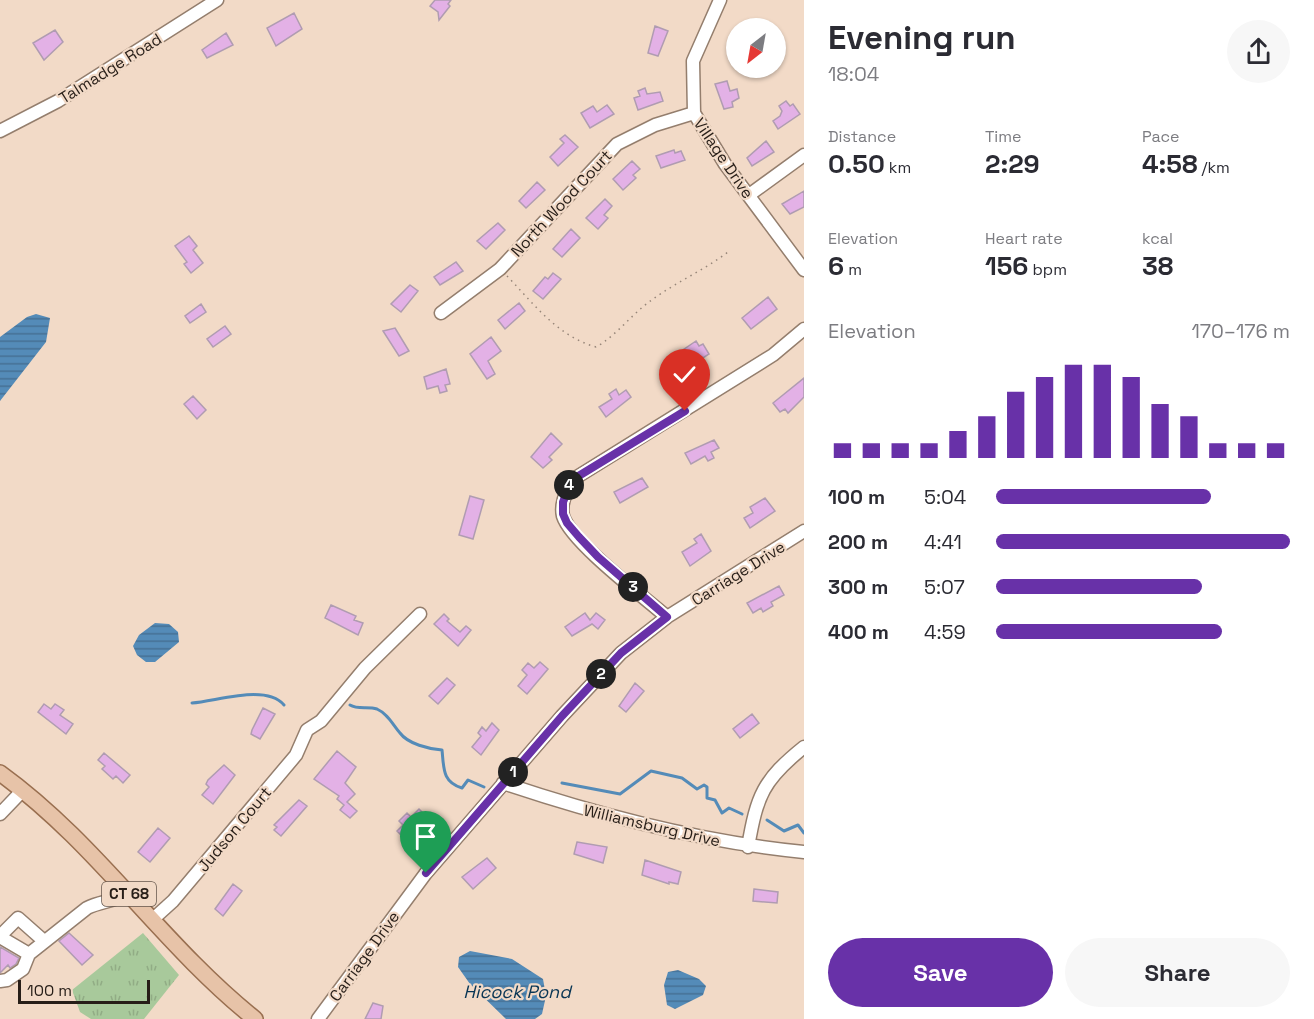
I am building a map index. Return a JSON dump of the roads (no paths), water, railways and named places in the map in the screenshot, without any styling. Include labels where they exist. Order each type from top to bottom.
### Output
[{"type":"main road","name":"CT 68","points":[[0,773],[71,832],[203,974],[255,1019]]},
{"type":"street","name":"Talmadge Road","points":[[0,131],[58,101],[217,0]]},
{"type":"street","name":"Village Drive","points":[[720,0],[693,61],[694,113],[725,164],[804,270]]},
{"type":"street","name":"North Wood Court","points":[[441,313],[500,268],[617,144],[655,125],[694,113]]},
{"type":"street","points":[[749,195],[804,155]]},
{"type":"street","points":[[667,617],[598,557],[567,523],[563,514],[563,502],[572,480],[753,367],[804,329]]},
{"type":"street","name":"Carriage Drive","points":[[318,1019],[426,873],[503,783],[621,653],[667,617],[804,531]]},
{"type":"street","name":"Judson Court","points":[[152,920],[173,901],[297,755],[307,730],[321,721],[365,668],[420,614]]},
{"type":"street","points":[[748,847],[754,812],[764,786],[782,765],[804,747]]},
{"type":"street","name":"Williamsburg Drive","points":[[503,783],[583,810],[748,847],[804,852]]},
{"type":"street","points":[[0,814],[23,790]]},
{"type":"street","points":[[0,981],[7,980],[23,969],[29,954],[87,908],[98,903],[116,901],[128,893]]},
{"type":"street","points":[[29,954],[0,936],[18,918],[44,941]]},
{"type":"water","points":[[36,314],[50,318],[46,342],[0,401],[0,337],[27,317]]},
{"type":"water","points":[[155,623],[169,624],[178,632],[179,642],[155,662],[146,662],[137,655],[133,646],[139,635]]},
{"type":"water","name":"Hicock Pond","points":[[470,951],[512,959],[543,979],[546,996],[542,1014],[535,1019],[506,1019],[470,984],[458,967],[459,957]]},
{"type":"water","points":[[678,970],[699,979],[706,986],[703,995],[675,1009],[667,1005],[664,985],[668,972]]},
{"type":"waterway","points":[[192,703],[254,695],[276,699],[284,705]]},
{"type":"waterway","points":[[350,705],[377,709],[408,740],[425,747],[442,750],[445,774],[455,785],[462,788],[468,780],[484,787]]},
{"type":"waterway","points":[[562,783],[620,794],[651,771],[682,778],[697,789],[704,785],[707,787],[707,798],[715,800],[722,813],[729,808],[742,814]]},
{"type":"waterway","points":[[767,820],[784,831],[798,825],[804,833]]}]
